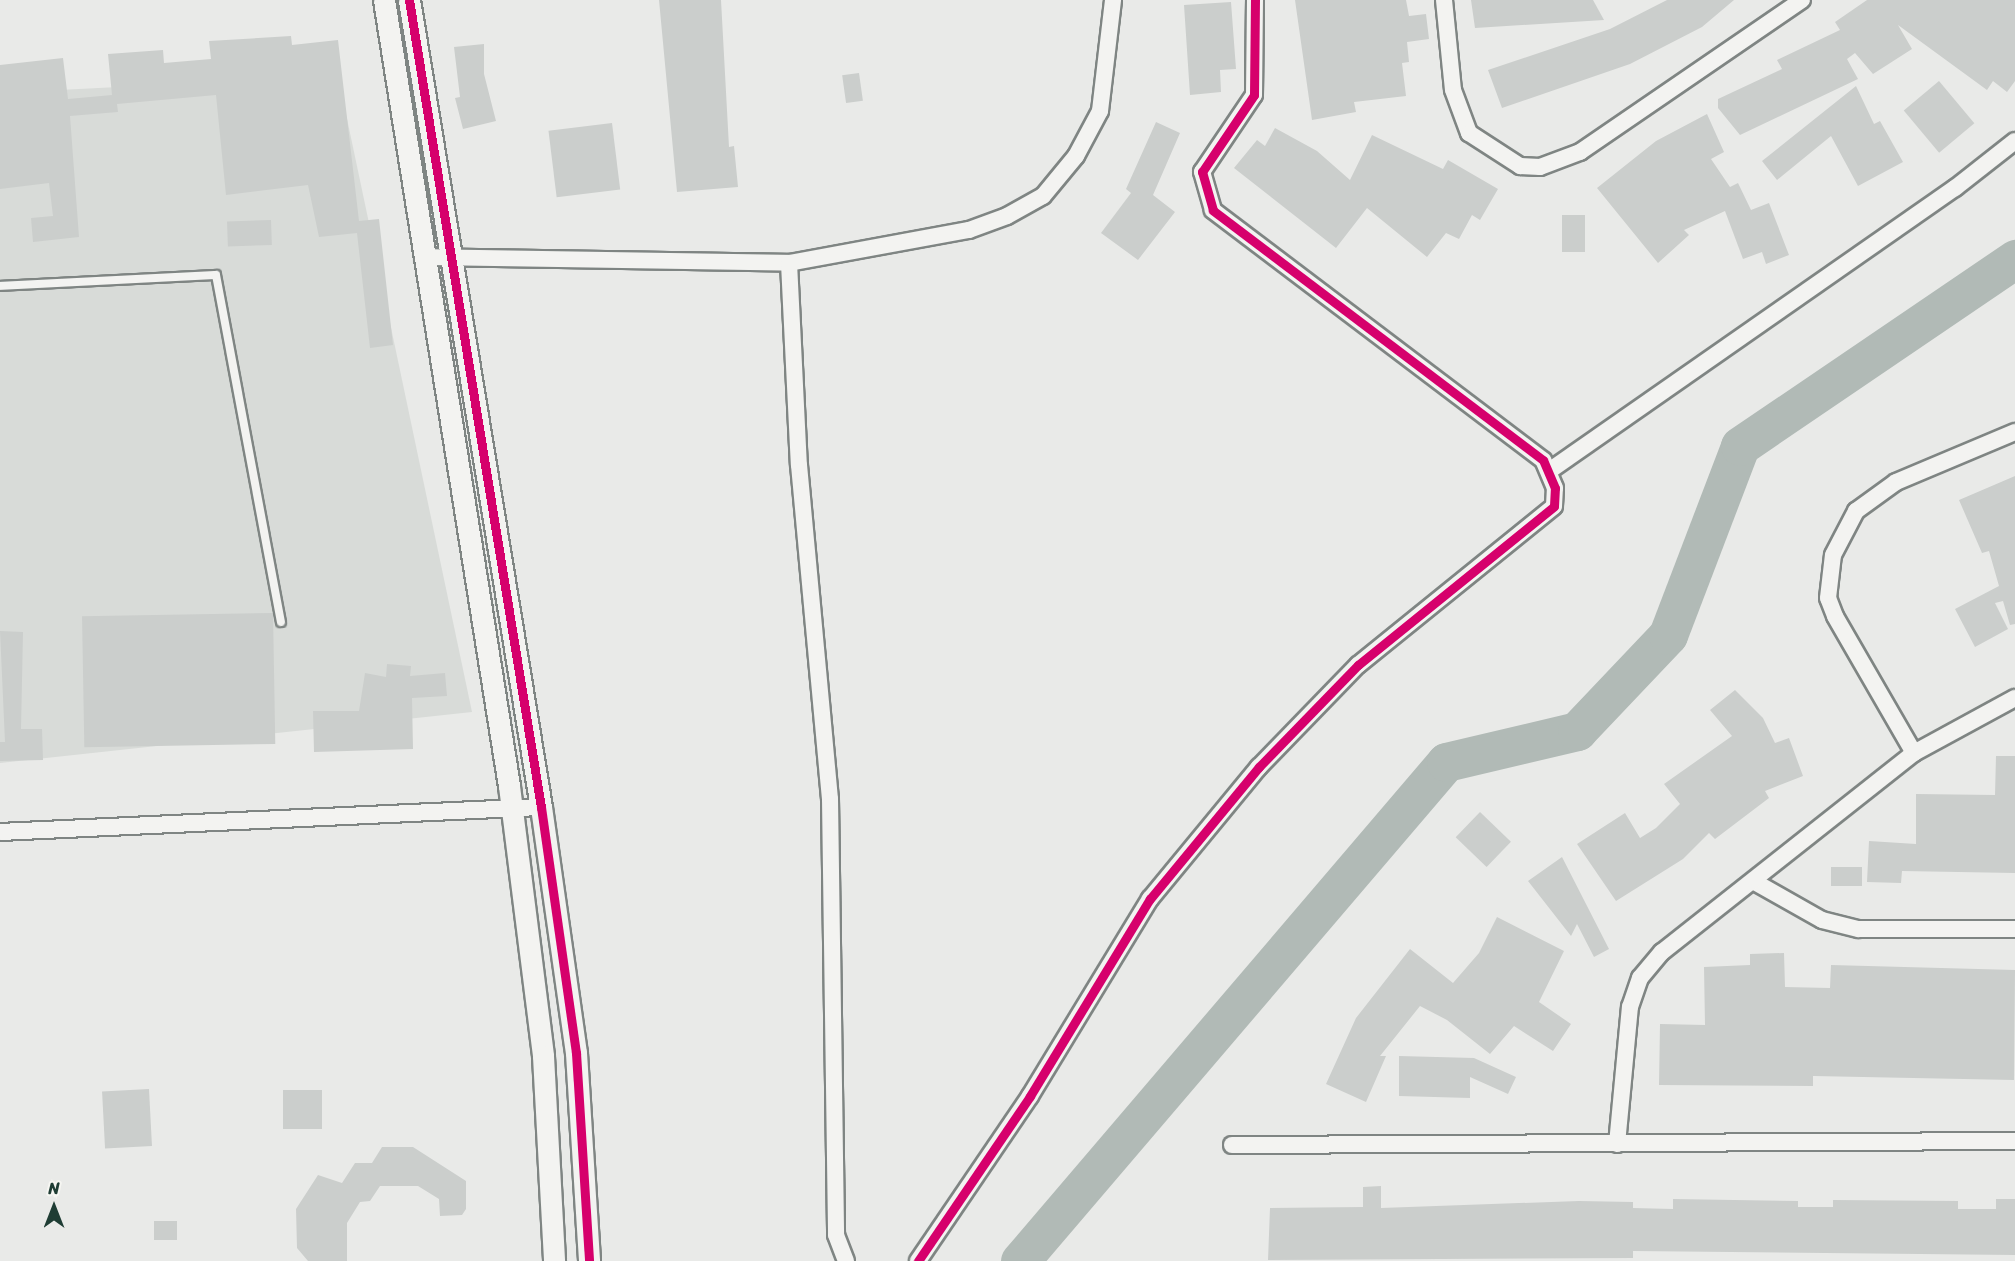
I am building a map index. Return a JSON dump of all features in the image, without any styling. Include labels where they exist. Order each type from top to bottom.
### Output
[{"type":"street","points":[[384,0],[423,257],[479,572],[512,808],[543,1056],[554,1261]]},
{"type":"street","points":[[409,0],[541,807],[576,1053],[589,1261]]},
{"type":"street","points":[[423,257],[789,263],[969,230],[1043,196],[1076,156],[1100,111],[1113,0]]},
{"type":"street","points":[[918,1261],[1030,1096],[1150,899],[1259,767],[1358,664],[1554,506],[1549,471],[1543,460],[1213,210],[1202,172],[1254,95],[1255,0]]},
{"type":"street","points":[[1444,0],[1453,90],[1469,132],[1520,166],[1540,167],[1580,152],[1802,0]]},
{"type":"street","points":[[1549,471],[1955,188],[2015,141]]},
{"type":"street","points":[[789,263],[799,465],[830,799],[836,1235],[846,1261]]},
{"type":"street","points":[[1914,753],[1835,616],[1828,598],[1833,555],[1856,511],[1896,482],[2015,432]]},
{"type":"street","points":[[1617,1144],[1630,1007],[1640,978],[1662,951],[1914,753],[2015,698]]},
{"type":"street","points":[[0,832],[541,807]]},
{"type":"street","points":[[1753,881],[1822,920],[1859,929],[2015,929]]},
{"type":"street","points":[[1232,1145],[2015,1141]]},
{"type":"lane","points":[[0,286],[216,275],[281,622]]},
{"type":"shaded area","points":[[338,76],[472,712],[0,763],[0,93]]},
{"type":"building","points":[[659,0],[721,0],[729,147],[734,146],[738,187],[677,192]]},
{"type":"building","points":[[1295,0],[1406,0],[1409,16],[1426,14],[1429,39],[1407,42],[1409,62],[1402,63],[1406,96],[1354,102],[1356,112],[1312,120]]},
{"type":"building","points":[[1471,0],[1593,0],[1604,20],[1475,28]]},
{"type":"building","points":[[1667,0],[1734,0],[1702,27],[1630,64],[1502,108],[1488,70],[1610,29]]},
{"type":"building","points":[[1867,0],[2015,0],[2015,81],[2007,92],[1993,81],[1987,90],[1898,25],[1912,49],[1873,74],[1855,53],[1847,59],[1858,79],[1740,135],[1718,108],[1718,99],[1782,69],[1777,60],[1840,30],[1835,22]]},
{"type":"building","points":[[1231,2],[1236,69],[1220,70],[1221,92],[1190,95],[1184,5]]},
{"type":"building","points":[[291,36],[292,45],[338,40],[359,221],[379,219],[393,345],[370,348],[357,233],[319,237],[308,185],[226,195],[216,95],[117,104],[118,112],[70,116],[79,237],[33,242],[31,218],[53,216],[49,183],[0,189],[0,65],[63,58],[68,99],[112,95],[108,54],[163,50],[164,63],[211,59],[209,41]]},
{"type":"building","points":[[484,44],[484,74],[496,121],[463,129],[455,98],[460,97],[454,47]]},
{"type":"building","points":[[859,73],[863,101],[846,103],[842,75]]},
{"type":"building","points":[[1939,81],[1974,123],[1939,153],[1904,111]]},
{"type":"building","points":[[1856,86],[1874,124],[1880,121],[1903,162],[1858,186],[1831,136],[1777,180],[1762,161]]},
{"type":"building","points":[[1707,114],[1724,152],[1711,159],[1730,187],[1738,183],[1751,210],[1769,203],[1789,255],[1766,264],[1762,252],[1743,259],[1725,211],[1684,230],[1689,235],[1658,263],[1597,188],[1656,141]]},
{"type":"building","points":[[1156,122],[1180,133],[1153,195],[1175,212],[1138,260],[1101,233],[1131,193],[1126,189]]},
{"type":"building","points":[[612,123],[620,190],[557,197],[548,131]]},
{"type":"building","points":[[1275,128],[1317,151],[1350,180],[1372,135],[1443,169],[1448,160],[1498,189],[1480,220],[1472,215],[1459,239],[1446,233],[1427,257],[1367,208],[1336,248],[1234,168],[1257,140],[1265,146]]},
{"type":"building","points":[[1562,215],[1585,215],[1585,252],[1562,252]]},
{"type":"building","points":[[271,220],[272,245],[228,247],[227,222]]},
{"type":"building","points":[[2015,476],[2015,624],[2010,625],[2003,601],[1995,603],[2008,629],[1975,647],[1955,609],[1999,586],[1989,551],[1982,553],[1959,500]]},
{"type":"building","points":[[273,613],[275,744],[84,747],[82,616]]},
{"type":"building","points":[[0,631],[23,632],[21,729],[42,729],[43,760],[0,761],[0,742],[5,742]]},
{"type":"building","points":[[387,664],[411,666],[410,676],[445,673],[447,696],[412,698],[413,749],[314,752],[313,711],[359,711],[365,673],[386,677]]},
{"type":"building","points":[[1735,690],[1763,718],[1775,743],[1789,738],[1803,776],[1765,791],[1769,798],[1715,839],[1709,833],[1683,859],[1616,901],[1577,844],[1625,813],[1640,838],[1656,828],[1680,804],[1664,784],[1732,736],[1710,710]]},
{"type":"building","points":[[1996,756],[2015,756],[2015,873],[1902,871],[1901,883],[1867,882],[1869,841],[1916,844],[1916,794],[1995,795]]},
{"type":"building","points":[[1480,812],[1511,842],[1487,867],[1456,837]]},
{"type":"building","points":[[1562,857],[1609,949],[1594,957],[1577,924],[1571,936],[1528,881]]},
{"type":"building","points":[[1831,867],[1862,867],[1862,886],[1831,886]]},
{"type":"building","points":[[1497,917],[1564,951],[1539,1002],[1571,1024],[1553,1051],[1514,1026],[1490,1054],[1447,1020],[1420,1006],[1380,1056],[1386,1056],[1366,1102],[1326,1084],[1356,1018],[1410,949],[1453,983],[1479,953]]},
{"type":"building","points":[[1784,953],[1785,987],[1830,988],[1831,965],[2015,970],[2014,1080],[1813,1076],[1813,1086],[1659,1085],[1660,1024],[1705,1025],[1704,967],[1750,965],[1750,954]]},
{"type":"building","points":[[1399,1056],[1474,1058],[1516,1077],[1508,1094],[1470,1077],[1470,1098],[1399,1096]]},
{"type":"building","points":[[149,1089],[152,1146],[105,1148],[102,1091]]},
{"type":"building","points":[[283,1090],[322,1090],[322,1129],[283,1129]]},
{"type":"building","points":[[382,1147],[413,1147],[466,1181],[466,1209],[462,1215],[440,1216],[439,1199],[418,1186],[380,1186],[370,1201],[360,1202],[347,1223],[347,1261],[308,1261],[297,1248],[296,1209],[318,1175],[342,1183],[355,1163],[372,1163]]},
{"type":"building","points":[[1381,1186],[1381,1208],[1579,1201],[1633,1202],[1633,1208],[1673,1209],[1673,1199],[1798,1201],[1798,1207],[1833,1207],[1833,1200],[1958,1201],[1958,1209],[1996,1209],[1996,1199],[2015,1199],[2015,1255],[1633,1251],[1633,1258],[1268,1260],[1270,1208],[1363,1207],[1363,1187]]},
{"type":"building","points":[[154,1221],[177,1221],[177,1240],[154,1240]]},
{"type":"waterway","points":[[1020,1261],[1446,762],[1577,731],[1668,635],[1740,446],[2015,259]]},
{"type":"cycle path","points":[[409,0],[541,807],[576,1053],[589,1261]]},
{"type":"cycle path","points":[[918,1261],[1030,1096],[1150,899],[1259,767],[1358,665],[1554,506],[1555,488],[1543,460],[1213,210],[1202,172],[1254,95],[1255,0]]}]
